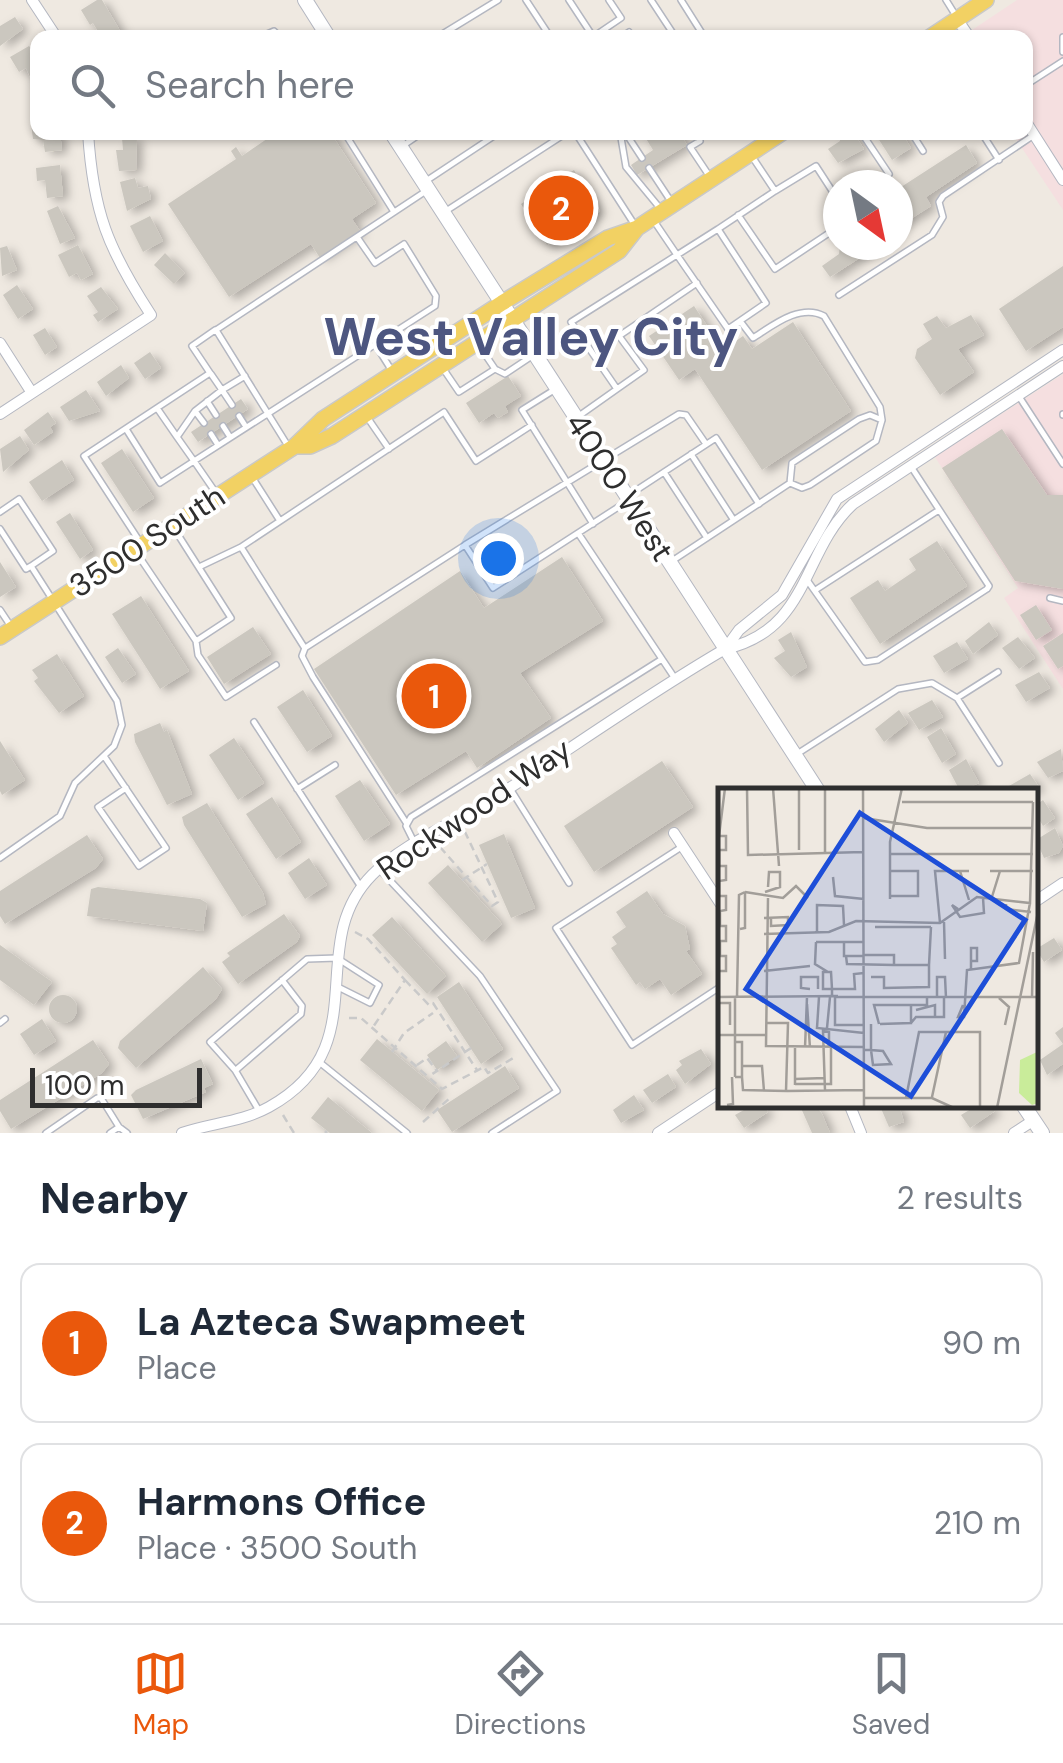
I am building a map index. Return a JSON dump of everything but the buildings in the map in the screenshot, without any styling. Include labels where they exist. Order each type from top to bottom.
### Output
[{"type":"main road","points":[[940,30],[986,0]]},
{"type":"main road","name":"3500 South","points":[[6,632],[292,448],[323,419],[502,303],[608,238],[637,228],[712,180],[750,154],[760,140]]},
{"type":"main road","name":"3500 South","points":[[292,448],[326,440],[619,252],[637,228]]},
{"type":"street","points":[[32,0],[51,30]]},
{"type":"street","points":[[305,0],[324,30]]},
{"type":"street","points":[[958,18],[965,30]]},
{"type":"street","points":[[1034,135],[1063,180]]},
{"type":"street","points":[[0,414],[151,315],[104,234],[93,198],[89,140]]},
{"type":"street","name":"4000 West","points":[[396,140],[817,788]]},
{"type":"street","points":[[0,344],[32,393]]},
{"type":"street","points":[[726,648],[739,630],[782,596],[837,500],[1063,350]]},
{"type":"street","points":[[726,648],[745,644],[774,625],[793,606],[843,513],[1063,366]]},
{"type":"street","name":"Rockwood Way","points":[[182,1133],[214,1129],[260,1112],[298,1086],[318,1060],[334,1025],[342,926],[362,887],[379,868],[726,648]]},
{"type":"street","points":[[674,833],[718,900]]},
{"type":"street","points":[[1038,900],[1063,883]]},
{"type":"street","points":[[658,1133],[718,1093]]},
{"type":"street","points":[[851,1108],[861,1133]]},
{"type":"street","points":[[1014,1133],[1038,1127]]},
{"type":"lane","points":[[449,30],[498,0]]},
{"type":"lane","points":[[526,0],[546,30]]},
{"type":"lane","points":[[569,0],[588,30]]},
{"type":"lane","points":[[603,30],[621,18],[609,0]]},
{"type":"lane","points":[[651,0],[671,30]]},
{"type":"lane","points":[[681,0],[700,30]]},
{"type":"lane","points":[[946,0],[958,18]]},
{"type":"lane","points":[[1063,38],[1063,52]]},
{"type":"lane","points":[[1033,80],[1063,61]]},
{"type":"lane","points":[[349,140],[394,212]]},
{"type":"lane","points":[[400,147],[411,140]]},
{"type":"lane","points":[[232,405],[192,346],[358,237],[489,140]]},
{"type":"lane","points":[[444,213],[559,140]]},
{"type":"lane","points":[[577,140],[637,228]]},
{"type":"lane","points":[[624,140],[626,167],[662,211]]},
{"type":"lane","points":[[629,140],[642,158]]},
{"type":"lane","points":[[700,140],[690,147],[712,180]]},
{"type":"lane","points":[[866,140],[886,170]]},
{"type":"lane","points":[[916,140],[923,150]]},
{"type":"lane","points":[[986,140],[998,160]]},
{"type":"lane","points":[[839,295],[932,235],[943,217],[939,202],[943,196],[1027,140]]},
{"type":"lane","points":[[750,154],[775,191]]},
{"type":"lane","points":[[618,389],[571,322],[816,166],[823,177]]},
{"type":"lane","points":[[648,168],[677,255],[728,329],[766,303],[718,229]]},
{"type":"lane","points":[[738,215],[775,268],[823,237]]},
{"type":"lane","points":[[126,428],[160,483],[435,306],[436,296],[404,244],[375,263],[358,237]]},
{"type":"lane","points":[[576,418],[644,370],[618,336],[697,283]]},
{"type":"lane","points":[[740,321],[753,338],[785,318],[808,311],[824,316],[880,407],[882,420],[876,441],[810,485],[802,488],[790,483]]},
{"type":"lane","points":[[216,330],[292,448]]},
{"type":"lane","points":[[477,342],[494,369],[505,374],[534,355]]},
{"type":"lane","points":[[375,344],[394,373]]},
{"type":"lane","points":[[441,366],[459,392],[494,369]]},
{"type":"lane","points":[[210,373],[84,456],[226,697],[276,665]]},
{"type":"lane","points":[[177,437],[207,401],[246,376]]},
{"type":"lane","points":[[556,388],[522,410],[593,524]]},
{"type":"lane","points":[[1018,395],[1063,464]]},
{"type":"lane","points":[[207,401],[216,415]]},
{"type":"lane","points":[[157,408],[218,496]]},
{"type":"lane","points":[[196,411],[204,423]]},
{"type":"lane","points":[[198,567],[240,547],[444,412],[476,461],[532,425]]},
{"type":"lane","points":[[415,845],[407,824],[312,677],[302,656],[305,648],[465,544],[683,413],[706,444]]},
{"type":"lane","points":[[366,414],[389,449]]},
{"type":"lane","points":[[790,483],[792,463],[860,419],[870,415],[882,420]]},
{"type":"lane","points":[[239,416],[246,427]]},
{"type":"lane","points":[[223,426],[230,437]]},
{"type":"lane","points":[[211,434],[218,444]]},
{"type":"lane","points":[[465,544],[493,588],[716,438],[758,504]]},
{"type":"lane","points":[[691,454],[734,520]]},
{"type":"lane","points":[[806,580],[865,662],[878,660],[989,586],[903,454]]},
{"type":"lane","points":[[664,472],[708,538]]},
{"type":"lane","points":[[250,474],[280,521]]},
{"type":"lane","points":[[670,562],[790,483]]},
{"type":"lane","points":[[0,512],[19,500],[53,551],[26,569],[0,528]]},
{"type":"lane","points":[[816,589],[940,510]]},
{"type":"lane","points":[[172,526],[231,618],[196,641]]},
{"type":"lane","points":[[578,533],[675,679]]},
{"type":"lane","points":[[240,547],[305,648]]},
{"type":"lane","points":[[0,858],[60,816],[75,783],[118,738],[122,710],[30,566]]},
{"type":"lane","points":[[1050,598],[1063,601]]},
{"type":"lane","points":[[0,610],[6,632]]},
{"type":"lane","points":[[407,824],[411,816],[662,659]]},
{"type":"lane","points":[[957,698],[998,672]]},
{"type":"lane","points":[[794,755],[898,690],[932,683],[957,698],[999,763]]},
{"type":"lane","points":[[254,722],[362,887]]},
{"type":"lane","points":[[104,756],[126,788],[166,848],[138,866],[98,808],[126,788]]},
{"type":"lane","points":[[297,789],[335,764]]},
{"type":"lane","points":[[509,788],[568,883]]},
{"type":"lane","points":[[683,846],[556,928],[632,1044],[718,988]]},
{"type":"lane","points":[[379,868],[480,976],[557,1091],[492,1133]]},
{"type":"lane","points":[[260,1112],[236,1070],[210,1042],[307,958],[337,958],[380,985],[370,1003],[338,987]]},
{"type":"lane","points":[[236,1070],[301,1014],[302,1006],[282,980]]},
{"type":"lane","points":[[318,1060],[407,1133]]},
{"type":"lane","points":[[46,1133],[96,1098],[104,1101],[127,1133]]},
{"type":"lane","points":[[110,1133],[119,1127]]},
{"type":"path","points":[[440,846],[490,908],[501,901],[465,832]]},
{"type":"path","points":[[463,878],[485,864]]},
{"type":"path","points":[[354,932],[384,952],[429,1005],[433,1002],[477,1071]]},
{"type":"path","points":[[372,1028],[407,981],[413,979]]},
{"type":"path","points":[[394,1050],[404,1034],[433,1012]]},
{"type":"path","points":[[443,1018],[448,1014]]},
{"type":"path","points":[[349,1018],[361,1018],[452,1098],[423,1122]]},
{"type":"path","points":[[428,1077],[470,1048]]},
{"type":"path","points":[[442,1089],[484,1068],[488,1075],[515,1056]]},
{"type":"path","points":[[416,1066],[427,1058],[437,1071]]},
{"type":"path","points":[[282,1115],[294,1133]]},
{"type":"shaded area","points":[[1017,0],[1063,0],[1063,210],[1017,140],[1033,140],[1033,30],[972,30]]},
{"type":"shaded area","points":[[1063,374],[1063,689],[1004,598],[1018,588],[935,457]]},
{"type":"place","name":"Harmons Office","points":[[561,208]]},
{"type":"place","name":"La Azteca Swapmeet","points":[[434,696]]},
{"type":"district","name":"West Valley City","points":[[531,337]]}]
